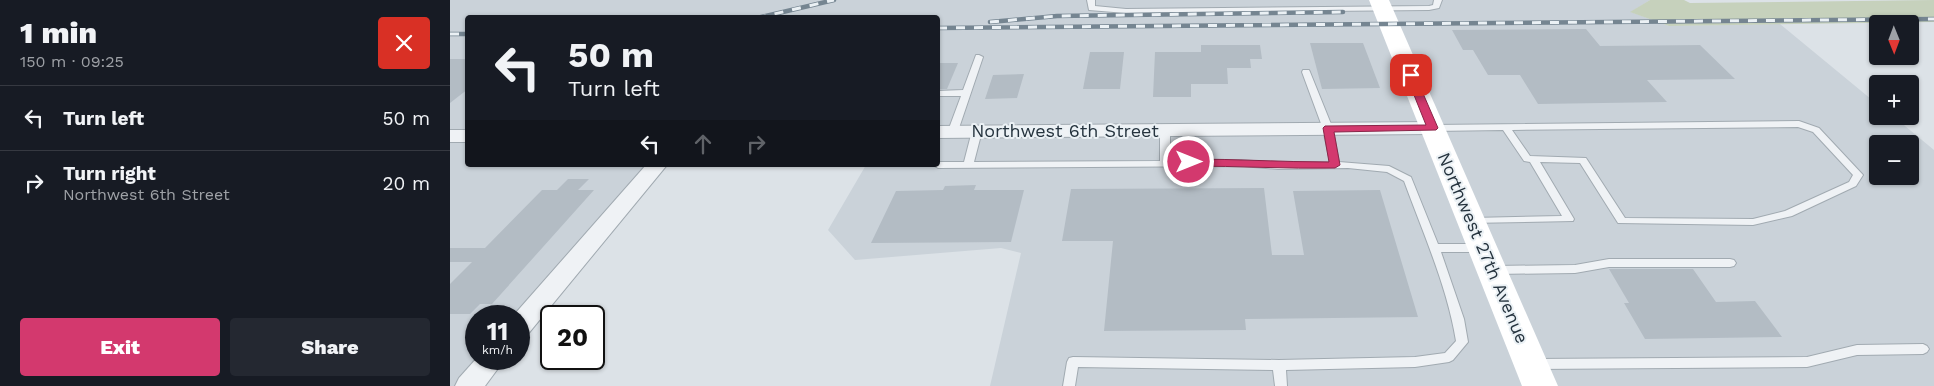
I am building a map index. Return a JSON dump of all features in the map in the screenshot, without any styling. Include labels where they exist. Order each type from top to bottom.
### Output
[{"type":"main road","name":"Northwest 27th Avenue","points":[[1381,4],[1535,375]]},
{"type":"street","name":"Northwest 6th Street","points":[[945,132],[1433,128]]},
{"type":"street","points":[[450,136],[465,136]]},
{"type":"street","points":[[530,315],[655,167]]},
{"type":"street","points":[[469,386],[483,370]]},
{"type":"lane","points":[[1091,0],[1092,8],[1126,11],[1381,4],[1429,8],[1436,6],[1438,0]]},
{"type":"lane","points":[[945,132],[966,93],[979,57]]},
{"type":"lane","points":[[1306,72],[1328,128],[1335,165]]},
{"type":"lane","points":[[940,93],[966,93]]},
{"type":"lane","points":[[1433,128],[1506,127],[1799,124],[1816,130],[1858,175],[1853,184],[1788,214],[1753,222],[1622,222],[1584,160],[1534,160],[1524,156],[1506,127]]},
{"type":"lane","points":[[1165,130],[1165,162]]},
{"type":"lane","points":[[968,165],[977,131]]},
{"type":"lane","points":[[1471,221],[1569,219],[1534,160]]},
{"type":"lane","points":[[940,165],[1165,162],[1241,163],[1278,166],[1335,165],[1389,169],[1408,179],[1458,319],[1462,342],[1449,357],[1415,362],[1280,365],[1073,362],[1069,386]]},
{"type":"lane","points":[[1434,248],[1487,259],[1575,269],[1609,263],[1730,263]]},
{"type":"lane","points":[[1535,375],[1807,362],[1857,350],[1923,349]]},
{"type":"lane","points":[[1280,365],[1281,386]]},
{"type":"shaded area","points":[[450,0],[1372,0],[1422,122],[940,126],[940,15],[465,15],[465,131],[450,131]]},
{"type":"shaded area","points":[[1386,0],[1650,0],[1631,12],[1669,26],[1780,24],[1869,97],[1869,125],[1904,125],[1916,135],[1869,135],[1869,185],[1919,185],[1919,138],[1934,150],[1934,386],[1552,386]]},
{"type":"shaded area","points":[[1426,133],[1528,386],[990,386],[1021,253],[1001,248],[855,260],[828,230],[865,167],[940,167],[940,138]]},
{"type":"shaded area","points":[[450,142],[465,142],[465,167],[645,167],[526,305],[465,305],[465,370],[471,370],[457,386],[450,386]]},
{"type":"green space","points":[[1650,0],[1684,0],[1690,3],[1934,0],[1934,22],[1919,22],[1919,15],[1869,15],[1869,23],[1669,26],[1630,12]]},
{"type":"building","points":[[1586,29],[1600,46],[1700,45],[1735,79],[1647,80],[1667,102],[1538,104],[1520,75],[1488,75],[1473,50],[1463,50],[1452,30]]},
{"type":"building","points":[[1310,43],[1363,43],[1380,88],[1322,89]]},
{"type":"building","points":[[1201,45],[1260,45],[1262,59],[1250,59],[1251,68],[1227,68],[1228,84],[1191,84],[1191,97],[1153,97],[1155,52],[1201,52]]},
{"type":"building","points":[[1090,52],[1124,52],[1120,89],[1083,89]]},
{"type":"building","points":[[450,59],[465,59],[465,91],[450,103]]},
{"type":"building","points":[[940,63],[958,63],[947,89],[940,89]]},
{"type":"building","points":[[1024,74],[1017,98],[985,99],[993,75]]},
{"type":"building","points":[[568,179],[589,179],[578,190],[594,190],[492,304],[465,305],[465,314],[450,314],[450,284],[472,262],[450,262],[450,248],[485,248],[542,190],[557,190]]},
{"type":"building","points":[[976,185],[974,190],[1024,190],[1011,242],[871,243],[896,191],[943,190],[945,186]]},
{"type":"building","points":[[1264,188],[1272,255],[1304,255],[1293,191],[1380,190],[1418,317],[1245,319],[1246,330],[1104,331],[1113,241],[1062,241],[1071,189]]},
{"type":"building","points":[[1609,269],[1693,269],[1716,302],[1755,301],[1782,337],[1645,339],[1624,303],[1629,303]]},
{"type":"railway","points":[[770,15],[834,0]]},
{"type":"railway","points":[[990,22],[1057,16],[1343,12]]},
{"type":"railway","points":[[940,28],[1934,19]]},
{"type":"railway","points":[[450,34],[465,34]]},
{"type":"route","points":[[1189,162],[1278,166],[1335,165],[1328,128],[1433,128],[1411,75]]}]
